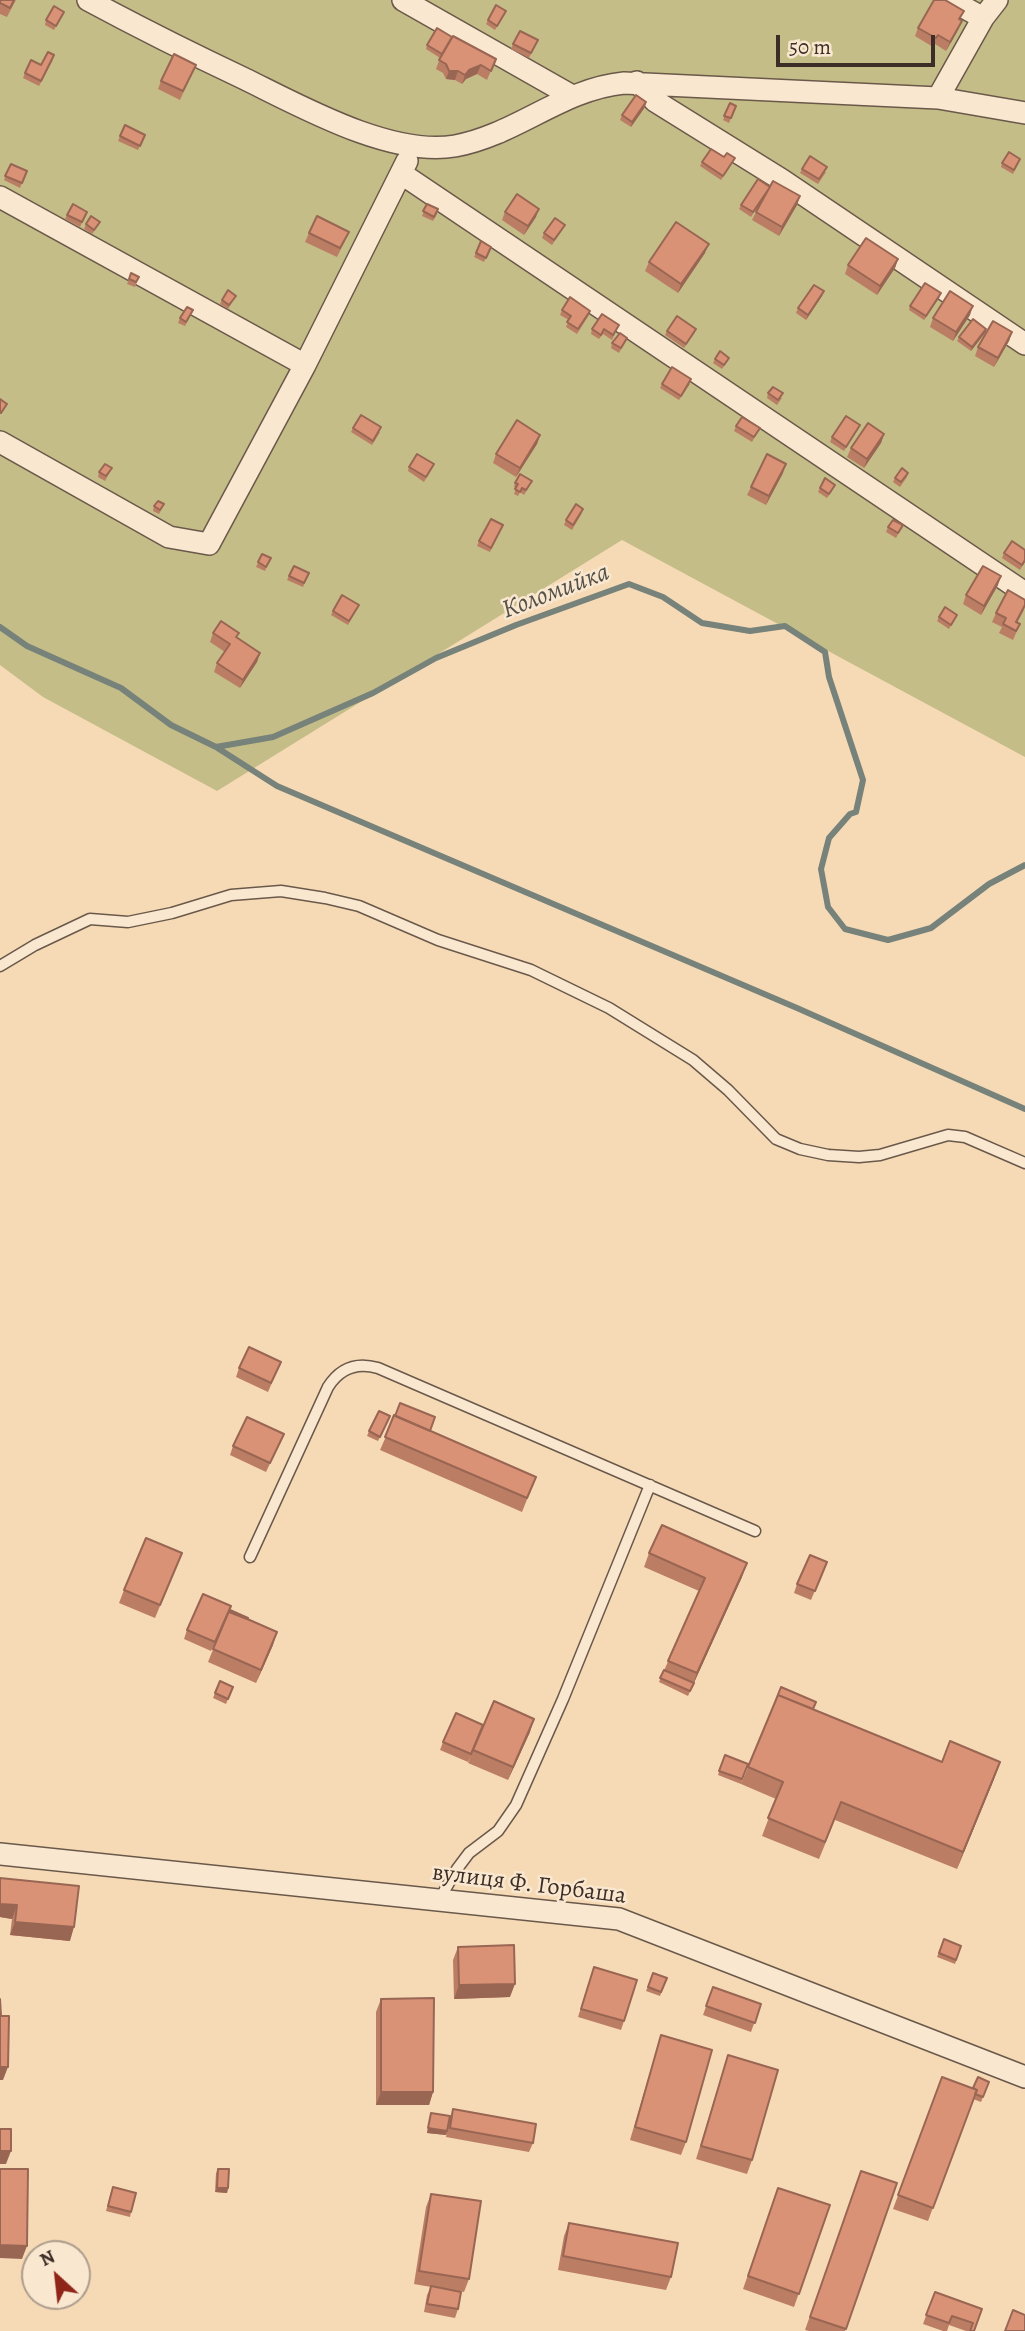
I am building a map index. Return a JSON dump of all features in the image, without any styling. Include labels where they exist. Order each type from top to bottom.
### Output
[{"type":"street","points":[[88,0],[144,31],[323,116],[413,146],[452,146],[476,140],[500,132],[572,96],[611,84],[637,82],[938,98],[1025,113]]},
{"type":"street","points":[[403,0],[572,96]]},
{"type":"street","points":[[951,0],[983,18]]},
{"type":"street","points":[[938,98],[983,18],[997,0]]},
{"type":"street","points":[[637,82],[665,108],[782,180],[1025,344]]},
{"type":"street","points":[[0,442],[169,537],[209,544],[305,365],[402,174],[413,146]]},
{"type":"street","points":[[402,174],[1025,593]]},
{"type":"street","points":[[0,197],[305,365]]},
{"type":"street","name":"вулиця Ф. Горбаша","points":[[0,1854],[619,1919],[1025,2077]]},
{"type":"lane","points":[[0,966],[35,945],[90,919],[128,922],[172,913],[231,895],[281,891],[325,898],[359,906],[438,940],[531,970],[609,1008],[693,1060],[728,1090],[776,1139],[800,1149],[828,1155],[870,1156],[948,1135],[965,1137],[1025,1163]]},
{"type":"lane","points":[[250,1557],[328,1387],[341,1372],[359,1365],[379,1368],[755,1531]]},
{"type":"lane","points":[[439,1900],[469,1853],[498,1831],[516,1805],[563,1699],[650,1485]]},
{"type":"shaded area","points":[[0,0],[1025,0],[1025,757],[622,540],[217,791],[43,697],[0,665]]},
{"type":"building","points":[[0,0],[14,0],[10,8],[0,3]]},
{"type":"building","points":[[934,0],[945,0],[964,11],[959,19],[962,21],[950,42],[918,28]]},
{"type":"building","points":[[496,5],[506,11],[497,26],[488,20]]},
{"type":"building","points":[[54,6],[64,12],[56,26],[46,20]]},
{"type":"building","points":[[437,28],[452,37],[442,54],[427,45]]},
{"type":"building","points":[[520,31],[538,40],[531,53],[513,44]]},
{"type":"building","points":[[453,36],[496,59],[491,71],[481,65],[469,70],[465,75],[458,71],[449,71],[446,64],[439,60]]},
{"type":"building","points":[[48,52],[54,55],[41,81],[25,73],[31,60],[41,65]]},
{"type":"building","points":[[174,54],[196,65],[183,91],[161,81]]},
{"type":"building","points":[[636,95],[646,102],[632,122],[622,115]]},
{"type":"building","points":[[730,103],[736,106],[731,118],[724,116]]},
{"type":"building","points":[[125,125],[145,135],[140,146],[120,136]]},
{"type":"building","points":[[711,149],[724,157],[727,153],[735,158],[723,176],[702,162]]},
{"type":"building","points":[[1009,152],[1020,159],[1014,170],[1002,163]]},
{"type":"building","points":[[810,156],[827,167],[819,179],[802,169]]},
{"type":"building","points":[[11,164],[27,171],[22,183],[5,176]]},
{"type":"building","points":[[758,179],[770,187],[753,212],[741,205]]},
{"type":"building","points":[[773,181],[800,196],[782,227],[756,212]]},
{"type":"building","points":[[517,194],[539,209],[528,226],[505,212]]},
{"type":"building","points":[[73,204],[87,212],[82,222],[67,215]]},
{"type":"building","points":[[427,204],[438,209],[434,217],[423,211]]},
{"type":"building","points":[[91,216],[100,222],[94,230],[86,224]]},
{"type":"building","points":[[317,216],[349,232],[340,248],[309,233]]},
{"type":"building","points":[[555,218],[565,225],[554,240],[544,233]]},
{"type":"building","points":[[676,222],[709,244],[681,284],[649,262]]},
{"type":"building","points":[[866,238],[898,259],[880,286],[848,265]]},
{"type":"building","points":[[481,241],[491,247],[486,258],[476,253]]},
{"type":"building","points":[[131,273],[139,277],[136,282],[129,279]]},
{"type":"building","points":[[925,283],[941,293],[926,316],[910,306]]},
{"type":"building","points":[[814,285],[824,291],[808,315],[798,308]]},
{"type":"building","points":[[228,290],[236,296],[229,305],[222,300]]},
{"type":"building","points":[[950,291],[973,306],[956,332],[933,318]]},
{"type":"building","points":[[570,297],[590,311],[578,329],[567,322],[571,316],[562,310]]},
{"type":"building","points":[[187,307],[193,310],[186,322],[180,318]]},
{"type":"building","points":[[602,314],[619,325],[613,335],[604,329],[601,335],[592,329]]},
{"type":"building","points":[[677,316],[696,329],[686,344],[667,331]]},
{"type":"building","points":[[973,319],[986,329],[972,347],[959,337]]},
{"type":"building","points":[[993,321],[1012,332],[998,358],[978,347]]},
{"type":"building","points":[[620,333],[627,338],[621,348],[612,343]]},
{"type":"building","points":[[720,351],[729,358],[724,365],[715,359]]},
{"type":"building","points":[[672,367],[691,379],[681,396],[662,384]]},
{"type":"building","points":[[773,387],[783,393],[778,400],[768,393]]},
{"type":"building","points":[[0,399],[7,404],[1,413],[0,413]]},
{"type":"building","points":[[361,415],[381,427],[373,441],[353,428]]},
{"type":"building","points":[[846,416],[860,425],[846,447],[832,437]]},
{"type":"building","points":[[742,417],[760,428],[754,437],[736,426]]},
{"type":"building","points":[[517,420],[540,435],[520,468],[496,454]]},
{"type":"building","points":[[868,423],[884,434],[867,459],[851,448]]},
{"type":"building","points":[[417,454],[434,464],[426,477],[409,467]]},
{"type":"building","points":[[767,454],[786,464],[769,496],[751,487]]},
{"type":"building","points":[[105,464],[112,468],[106,476],[99,472]]},
{"type":"building","points":[[902,468],[908,473],[901,482],[895,478]]},
{"type":"building","points":[[520,474],[532,481],[526,490],[522,488],[520,492],[515,489],[518,484],[515,483]]},
{"type":"building","points":[[825,478],[835,485],[829,494],[820,488]]},
{"type":"building","points":[[158,501],[164,504],[160,510],[154,506]]},
{"type":"building","points":[[576,504],[583,509],[573,525],[566,520]]},
{"type":"building","points":[[491,519],[503,525],[491,548],[479,541]]},
{"type":"building","points":[[893,520],[903,525],[898,533],[888,527]]},
{"type":"building","points":[[1012,541],[1025,550],[1022,565],[1004,553]]},
{"type":"building","points":[[262,554],[271,558],[266,567],[258,562]]},
{"type":"building","points":[[294,566],[309,573],[304,583],[289,576]]},
{"type":"building","points":[[983,566],[1001,576],[984,606],[966,595]]},
{"type":"building","points":[[1008,590],[1025,600],[1016,622],[1020,624],[1016,631],[1003,624],[1006,618],[996,613]]},
{"type":"building","points":[[342,595],[359,605],[349,621],[333,611]]},
{"type":"building","points":[[945,607],[957,615],[951,625],[939,617]]},
{"type":"building","points":[[221,621],[239,633],[236,637],[260,653],[243,680],[217,663],[230,644],[213,633]]},
{"type":"building","points":[[249,1347],[281,1362],[271,1383],[239,1368]]},
{"type":"building","points":[[400,1403],[435,1417],[430,1431],[395,1416]]},
{"type":"building","points":[[379,1411],[390,1416],[380,1437],[369,1431]]},
{"type":"building","points":[[394,1415],[536,1477],[527,1498],[385,1437]]},
{"type":"building","points":[[247,1417],[284,1434],[270,1463],[233,1446]]},
{"type":"building","points":[[662,1525],[747,1563],[697,1673],[668,1661],[705,1578],[649,1553]]},
{"type":"building","points":[[146,1538],[182,1553],[160,1605],[124,1590]]},
{"type":"building","points":[[810,1555],[827,1562],[815,1591],[797,1584]]},
{"type":"building","points":[[203,1594],[231,1606],[215,1642],[187,1630]]},
{"type":"building","points":[[230,1610],[248,1618],[229,1612]]},
{"type":"building","points":[[229,1611],[277,1632],[261,1670],[213,1649]]},
{"type":"building","points":[[664,1670],[694,1683],[690,1691],[660,1678]]},
{"type":"building","points":[[220,1681],[233,1687],[228,1699],[215,1693]]},
{"type":"building","points":[[781,1687],[816,1702],[813,1709],[778,1695],[775,1702]]},
{"type":"building","points":[[778,1695],[942,1762],[950,1741],[1000,1762],[963,1852],[841,1802],[825,1842],[768,1818],[783,1782],[748,1767]]},
{"type":"building","points":[[494,1701],[534,1719],[513,1767],[473,1750]]},
{"type":"building","points":[[456,1713],[483,1725],[471,1754],[443,1742]]},
{"type":"building","points":[[725,1755],[748,1764],[742,1779],[719,1771]]},
{"type":"building","points":[[0,1878],[79,1886],[74,1927],[15,1922],[17,1905],[0,1904]]},
{"type":"building","points":[[944,1939],[961,1946],[956,1960],[939,1953]]},
{"type":"building","points":[[514,1945],[515,1984],[459,1985],[458,1947]]},
{"type":"building","points":[[594,1967],[637,1980],[624,2021],[581,2009]]},
{"type":"building","points":[[653,1973],[667,1978],[661,1992],[648,1987]]},
{"type":"building","points":[[713,1987],[761,2004],[755,2023],[706,2006]]},
{"type":"building","points":[[434,1998],[433,2092],[381,2092],[381,1999]]},
{"type":"building","points":[[0,1999],[1,2016],[9,2016],[8,2067],[0,2067]]},
{"type":"building","points":[[661,2035],[712,2050],[686,2142],[635,2127]]},
{"type":"building","points":[[728,2055],[778,2070],[752,2160],[701,2146]]},
{"type":"building","points":[[942,2077],[977,2090],[933,2208],[898,2195]]},
{"type":"building","points":[[978,2077],[989,2082],[983,2097],[975,2094],[977,2090],[973,2088]]},
{"type":"building","points":[[453,2109],[536,2124],[533,2143],[450,2128]]},
{"type":"building","points":[[431,2113],[450,2116],[447,2131],[428,2128]]},
{"type":"building","points":[[0,2129],[11,2129],[11,2151],[0,2151]]},
{"type":"building","points":[[0,2169],[28,2169],[27,2240],[21,2240],[21,2246],[0,2245]]},
{"type":"building","points":[[218,2169],[229,2169],[228,2188],[217,2188]]},
{"type":"building","points":[[861,2171],[897,2183],[846,2329],[810,2317]]},
{"type":"building","points":[[113,2187],[136,2193],[131,2212],[108,2206]]},
{"type":"building","points":[[778,2188],[830,2205],[799,2294],[748,2276]]},
{"type":"building","points":[[431,2194],[481,2201],[469,2279],[419,2271]]},
{"type":"building","points":[[569,2223],[678,2243],[671,2277],[563,2256]]},
{"type":"building","points":[[431,2286],[461,2292],[458,2309],[427,2304]]},
{"type":"building","points":[[935,2292],[982,2309],[974,2331],[970,2331],[973,2323],[952,2316],[949,2323],[926,2315]]},
{"type":"building","points":[[1013,2310],[1025,2315],[1025,2331],[1005,2331]]},
{"type":"waterway","name":"Коломийка","points":[[0,627],[27,646],[121,688],[171,725],[216,747],[273,737],[373,693],[436,658],[516,625],[629,584],[663,597],[702,623],[750,631],[785,626],[825,652],[829,677],[863,780],[856,812],[850,814],[829,838],[821,869],[828,907],[845,929],[888,940],[931,928],[989,884],[1025,865]]},
{"type":"waterway","points":[[216,747],[277,786],[797,1008],[1025,1109]]}]
